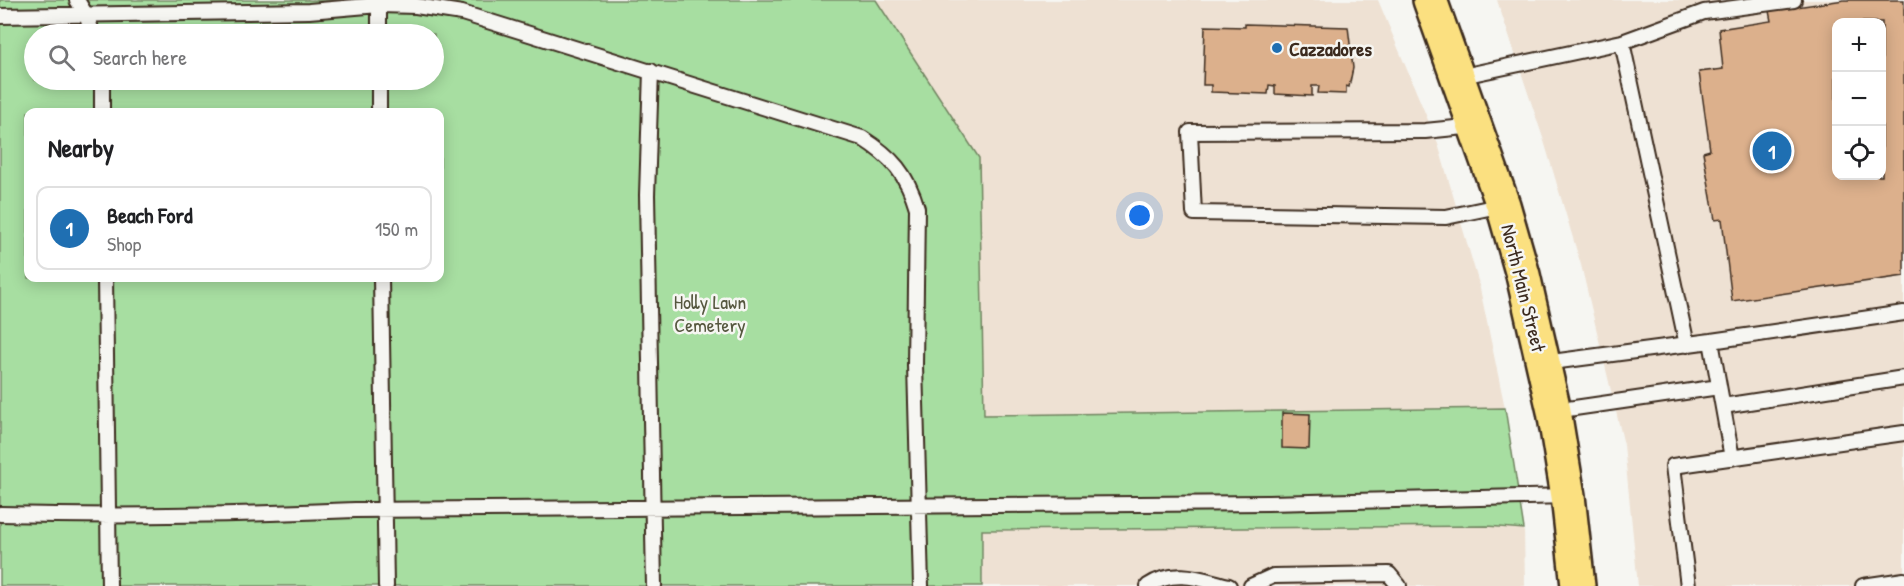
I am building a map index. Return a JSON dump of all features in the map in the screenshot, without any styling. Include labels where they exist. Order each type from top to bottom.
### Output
[{"type":"main road","name":"North Main Street","points":[[1430,0],[1503,206],[1523,275],[1554,411],[1568,496],[1578,586]]},
{"type":"lane","points":[[77,0],[89,24]]},
{"type":"lane","points":[[1458,77],[1622,42],[1704,12],[1794,0]]},
{"type":"lane","points":[[379,5],[379,24]]},
{"type":"lane","points":[[0,16],[309,11],[379,5],[416,6],[462,13],[862,138],[884,152],[901,170],[917,208],[915,365],[921,586]]},
{"type":"lane","points":[[1622,42],[1687,345]]},
{"type":"lane","points":[[651,71],[647,195],[654,586]]},
{"type":"lane","points":[[102,90],[102,108]]},
{"type":"lane","points":[[379,90],[379,108]]},
{"type":"lane","points":[[1475,126],[1425,131],[1190,132],[1194,213],[1446,217],[1503,206]]},
{"type":"lane","points":[[105,282],[109,586]]},
{"type":"lane","points":[[381,282],[386,586]]},
{"type":"lane","points":[[1544,363],[1904,314]]},
{"type":"lane","points":[[1711,341],[1732,458]]},
{"type":"lane","points":[[1723,406],[1904,378]]},
{"type":"lane","points":[[1554,411],[1719,387]]},
{"type":"lane","points":[[1688,586],[1673,466],[1904,433]]},
{"type":"lane","points":[[0,514],[107,516],[653,506],[1268,503],[1568,496]]},
{"type":"lane","points":[[1251,586],[1273,576],[1389,574],[1399,586]]},
{"type":"lane","points":[[1148,586],[1158,579],[1185,575],[1229,586]]},
{"type":"lane","points":[[1863,586],[1904,580]]},
{"type":"shaded area","points":[[876,0],[1378,0],[1438,144],[1479,284],[1505,408],[984,415],[979,158]]},
{"type":"shaded area","points":[[1497,0],[1904,0],[1904,586],[1638,586],[1624,445],[1581,265],[1544,141]]},
{"type":"shaded area","points":[[1487,526],[1524,529],[1525,586],[983,586],[982,530]]},
{"type":"green space","name":"Holly Lawn Cemetery","points":[[0,0],[876,0],[979,158],[984,415],[1505,408],[1524,529],[1487,526],[982,530],[982,586],[0,586]]},
{"type":"building","points":[[1844,0],[1904,0],[1904,276],[1732,301],[1722,219],[1715,220],[1703,152],[1710,150],[1699,72],[1723,69],[1719,29],[1771,21],[1769,11]]},
{"type":"building","name":"Cazzadores","points":[[1245,24],[1348,27],[1353,68],[1349,87],[1346,86],[1346,94],[1318,93],[1319,86],[1312,86],[1312,96],[1275,94],[1275,86],[1269,85],[1268,94],[1211,92],[1211,85],[1203,85],[1205,26],[1245,27]]},
{"type":"building","points":[[1282,413],[1310,414],[1309,449],[1282,448]]},
{"type":"place","name":"Cazzadores","points":[[1277,48]]},
{"type":"place","name":"Beach Ford","points":[[1772,151]]}]
